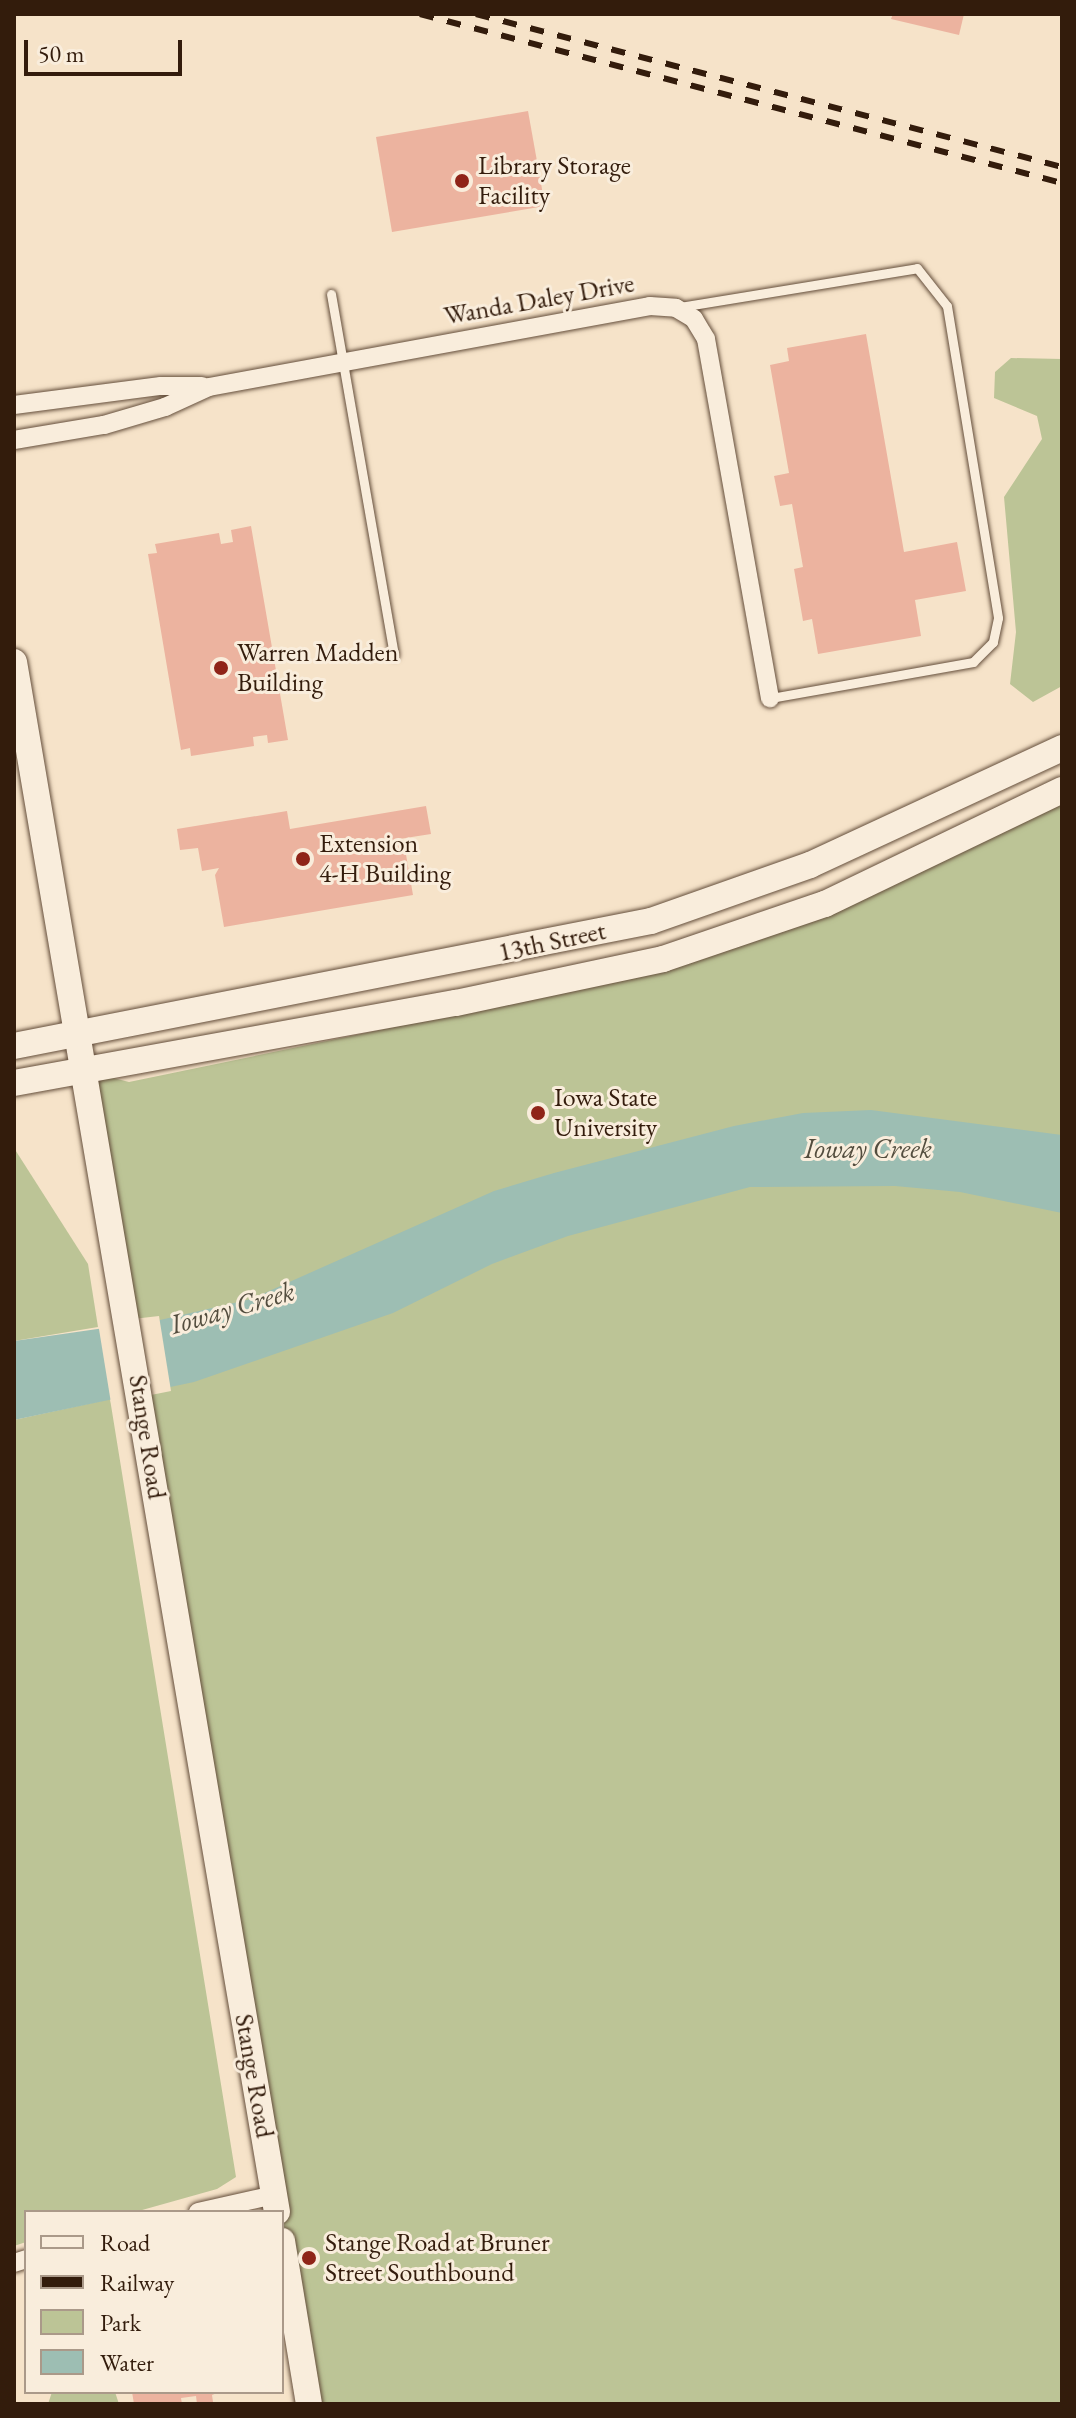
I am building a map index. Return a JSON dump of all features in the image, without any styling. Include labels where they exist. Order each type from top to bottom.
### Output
[{"type":"main road","name":"Stange Road","points":[[14,662],[81,1035],[276,2204]]},
{"type":"main road","name":"13th Street","points":[[14,1046],[651,921],[810,865],[1062,748]]},
{"type":"main road","name":"13th Street","points":[[14,1083],[663,959],[825,904],[1062,790]]},
{"type":"main road","points":[[284,2253],[309,2404]]},
{"type":"street","name":"Wanda Daley Drive","points":[[14,440],[104,425],[165,407],[209,387],[650,306],[676,308]]},
{"type":"street","points":[[676,308],[694,319],[706,339],[770,698]]},
{"type":"street","points":[[14,405],[161,386],[209,387]]},
{"type":"street","points":[[218,2210],[276,2204]]},
{"type":"lane","points":[[676,308],[917,268],[947,306],[998,618],[993,642],[973,662],[770,698]]},
{"type":"lane","points":[[331,294],[394,655]]},
{"type":"green space","points":[[1011,358],[1062,359],[1062,686],[1033,702],[1010,684],[1016,632],[1004,497],[1042,439],[1037,416],[994,398],[995,372]]},
{"type":"green space","points":[[1062,804],[1062,2404],[309,2404],[284,2253],[284,2210],[86,1071],[129,1082],[660,972],[817,920]]},
{"type":"green space","points":[[14,1148],[88,1264],[98,1327],[14,1341]]},
{"type":"green space","points":[[110,1399],[236,2177],[217,2189],[142,2210],[24,2210],[24,2243],[14,2246],[14,1420]]},
{"type":"green space","points":[[51,2394],[116,2394],[119,2404],[48,2404]]},
{"type":"water","name":"Ioway Creek","points":[[871,1110],[1062,1135],[1062,1213],[960,1192],[895,1186],[750,1187],[568,1236],[492,1264],[393,1313],[194,1382],[14,1420],[14,1341],[160,1320],[251,1299],[494,1191],[554,1173],[734,1126],[803,1113]]},
{"type":"pier","points":[[159,1316],[171,1391],[111,1403],[98,1323]]},
{"type":"building","points":[[893,14],[964,14],[959,35],[891,19]]},
{"type":"building","name":"Library Storage Facility","points":[[528,111],[545,206],[392,232],[376,137]]},
{"type":"building","points":[[866,334],[904,552],[957,542],[966,591],[915,600],[921,636],[818,654],[812,619],[803,621],[794,569],[803,567],[792,504],[780,506],[774,476],[789,473],[770,365],[789,361],[787,348]]},
{"type":"building","name":"Warren Madden Building","points":[[251,526],[288,740],[268,743],[267,735],[253,737],[254,746],[191,756],[190,748],[181,750],[148,554],[157,553],[155,544],[219,533],[221,544],[233,542],[231,530]]},
{"type":"building","name":"Extension 4-H Building","points":[[426,806],[431,834],[399,839],[404,843],[413,895],[224,927],[215,875],[219,868],[202,871],[198,848],[180,850],[177,829],[287,811],[290,829]]},
{"type":"building","points":[[132,2394],[214,2394],[213,2402],[203,2404],[197,2404],[196,2396],[181,2398],[182,2404],[134,2404]]},
{"type":"railway","points":[[420,14],[1062,183]]},
{"type":"railway","points":[[476,14],[1062,167]]},
{"type":"place","name":"Library Storage Facility","points":[[462,181]]},
{"type":"place","name":"Warren Madden Building","points":[[221,668]]},
{"type":"place","name":"Extension 4-H Building","points":[[303,859]]},
{"type":"place","name":"Iowa State University","points":[[538,1113]]},
{"type":"place","name":"Stange Road at Bruner Street Southbound","points":[[309,2258]]}]
